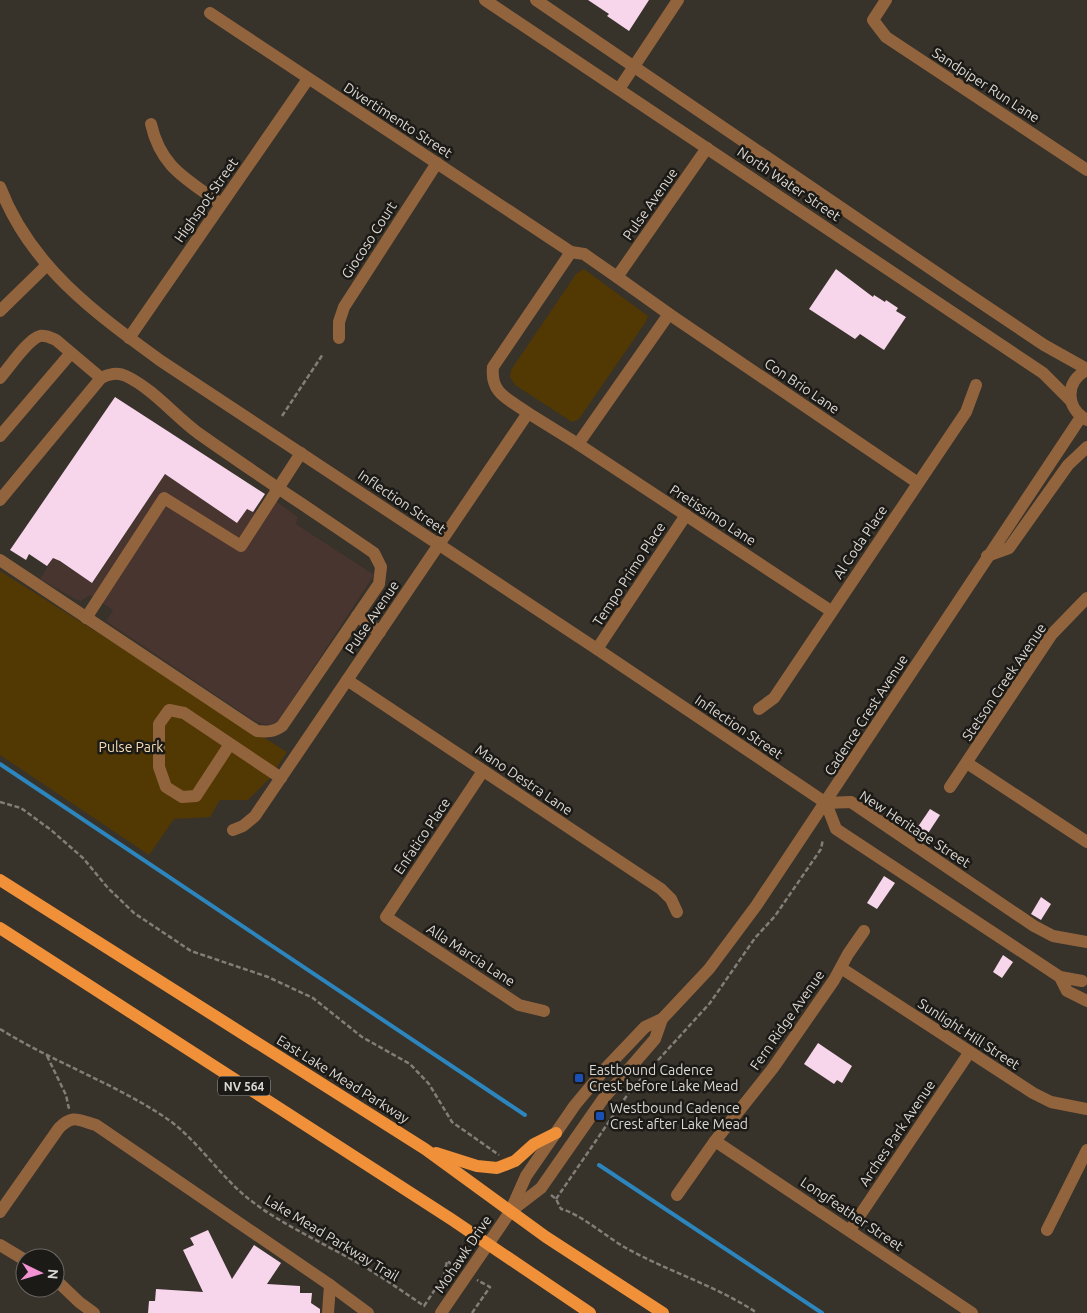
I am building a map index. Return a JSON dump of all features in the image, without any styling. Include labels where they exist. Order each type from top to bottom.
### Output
[{"type":"main road","name":"East Lake Mead Parkway","points":[[0,880],[425,1149],[510,1212],[663,1313]]},
{"type":"main road","name":"NV 564","points":[[0,928],[590,1313]]},
{"type":"main road","points":[[425,1149],[477,1166],[497,1168],[523,1157],[534,1144],[556,1133]]},
{"type":"street","name":"North Water Street","points":[[485,0],[1043,373],[1070,400],[1084,418]]},
{"type":"street","name":"North Water Street","points":[[536,0],[779,168],[1044,346],[1087,369]]},
{"type":"street","points":[[619,89],[678,0]]},
{"type":"street","name":"Sandpiper Run Lane","points":[[886,0],[873,20],[886,37],[1087,170]]},
{"type":"street","name":"Divertimento Street","points":[[210,13],[571,252]]},
{"type":"street","name":"Highspot Street","points":[[129,338],[308,79]]},
{"type":"street","points":[[151,124],[156,144],[164,158],[176,171],[221,204]]},
{"type":"street","name":"Pulse Avenue","points":[[617,277],[707,148]]},
{"type":"street","name":"Giocoso Court","points":[[340,338],[339,322],[344,307],[437,163]]},
{"type":"street","name":"Inflection Street","points":[[0,187],[12,216],[46,266],[78,299],[129,338],[826,803]]},
{"type":"street","points":[[571,252],[584,254],[617,277],[669,314],[578,444],[528,413],[495,388],[492,378],[493,367],[571,252]]},
{"type":"street","points":[[0,311],[46,266]]},
{"type":"street","name":"Con Brio Lane","points":[[669,314],[918,483]]},
{"type":"street","points":[[0,378],[32,340],[40,336],[47,336],[56,340],[100,378]]},
{"type":"street","points":[[0,436],[71,353]]},
{"type":"street","points":[[1070,400],[1072,385],[1076,378],[1087,369]]},
{"type":"street","points":[[0,500],[100,378],[115,374],[128,377],[159,399],[182,421],[374,553],[379,560],[382,572],[379,584],[282,726],[267,732],[257,731],[0,560]]},
{"type":"street","name":"Al Coda Place","points":[[758,709],[774,698],[966,412],[976,385]]},
{"type":"street","name":"Pulse Avenue","points":[[233,830],[243,826],[256,816],[528,413]]},
{"type":"street","name":"Cadence Crest Avenue","points":[[510,1212],[526,1176],[605,1069],[645,1027],[662,1019],[709,969],[733,938],[826,803],[988,556],[1084,418]]},
{"type":"street","name":"Pretissimo Lane","points":[[578,444],[831,611]]},
{"type":"street","points":[[988,556],[1009,548],[1068,465],[1087,447]]},
{"type":"street","points":[[86,618],[164,498],[240,546],[301,453]]},
{"type":"street","name":"Tempo Primo Place","points":[[597,649],[686,515]]},
{"type":"street","name":"Stetson Creek Avenue","points":[[950,787],[968,763],[1052,634],[1087,598]]},
{"type":"street","points":[[357,616],[380,632]]},
{"type":"street","name":"Mano Destra Lane","points":[[347,680],[661,889],[671,899],[677,912]]},
{"type":"street","points":[[230,744],[196,796],[182,797],[166,787],[160,768],[158,724],[169,710],[184,713],[281,778]]},
{"type":"street","points":[[968,763],[1087,842]]},
{"type":"street","name":"Enfatico Place","points":[[386,917],[483,770]]},
{"type":"street","name":"New Heritage Street","points":[[826,803],[851,802],[1034,926],[1053,936],[1087,942]]},
{"type":"street","points":[[826,803],[836,829],[1060,977],[1082,981]]},
{"type":"street","name":"Alla Marcia Lane","points":[[386,917],[519,1005],[544,1011]]},
{"type":"street","name":"Fern Ridge Avenue","points":[[677,1195],[715,1141],[773,1068],[864,931]]},
{"type":"street","name":"Sunlight Hill Street","points":[[841,968],[1033,1093],[1051,1102],[1087,1109]]},
{"type":"street","points":[[1060,977],[1067,990],[1087,1001]]},
{"type":"street","name":"Cadence Crest Avenue","points":[[510,1212],[542,1188],[604,1098],[655,1039],[662,1019]]},
{"type":"street","name":"Arches Park Avenue","points":[[850,1230],[969,1053]]},
{"type":"street","points":[[0,1212],[67,1119],[96,1125],[368,1313]]},
{"type":"street","name":"Longfeather Street","points":[[715,1141],[972,1313]]},
{"type":"street","points":[[1047,1230],[1087,1150]]},
{"type":"street","name":"Mohawk Drive","points":[[441,1313],[510,1212]]},
{"type":"street","points":[[0,1245],[15,1254]]},
{"type":"street","points":[[328,1313],[330,1285]]},
{"type":"street","points":[[65,1289],[94,1313]]},
{"type":"path","points":[[282,416],[323,354]]},
{"type":"path","points":[[0,802],[21,808],[51,830],[84,858],[108,888],[134,913],[191,951],[268,977],[313,998],[362,1037],[410,1064],[429,1084],[452,1122],[510,1164]]},
{"type":"path","points":[[556,1199],[630,1091],[698,1017],[755,938],[775,916],[821,849],[823,839]]},
{"type":"path","name":"Lake Mead Parkway Trail","points":[[0,1029],[46,1055],[123,1092],[164,1117],[186,1134],[249,1199],[292,1229],[376,1273],[424,1306],[444,1276],[447,1261],[490,1287],[472,1313]]},
{"type":"path","points":[[46,1055],[66,1095],[71,1119]]},
{"type":"path","points":[[542,1188],[556,1199],[561,1209],[625,1248],[668,1270],[740,1302],[757,1313]]},
{"type":"shaded area","points":[[165,474],[237,523],[247,509],[255,513],[267,495],[298,517],[296,524],[374,575],[279,720],[272,725],[253,720],[106,621],[113,610],[90,595],[81,601],[40,579],[53,558],[93,583]]},
{"type":"green space","points":[[584,269],[648,316],[579,419],[572,422],[515,385],[510,377],[511,370],[576,274]]},
{"type":"green space","name":"Pulse Park","points":[[0,571],[287,752],[270,778],[248,800],[220,800],[210,817],[174,819],[149,855],[0,755]]},
{"type":"building","points":[[588,0],[649,0],[629,31]]},
{"type":"building","points":[[836,269],[873,297],[874,295],[885,302],[886,300],[898,308],[896,311],[906,317],[884,350],[860,334],[855,339],[809,309]]},
{"type":"building","points":[[115,397],[265,494],[253,512],[247,509],[237,523],[165,474],[92,583],[53,558],[47,566],[29,554],[26,560],[10,550]]},
{"type":"building","points":[[930,809],[940,815],[923,841],[913,834]]},
{"type":"building","points":[[884,876],[895,883],[877,909],[867,903]]},
{"type":"building","points":[[1041,897],[1051,904],[1041,920],[1031,914]]},
{"type":"building","points":[[1003,955],[1013,962],[1002,978],[993,972]]},
{"type":"building","points":[[818,1043],[852,1066],[842,1083],[837,1080],[834,1084],[804,1064]]},
{"type":"building","points":[[208,1230],[232,1279],[254,1245],[281,1263],[267,1284],[300,1286],[300,1293],[312,1293],[311,1303],[320,1309],[320,1313],[148,1313],[149,1301],[155,1301],[156,1289],[203,1292],[183,1250],[194,1245],[190,1238]]},
{"type":"waterway","points":[[0,764],[525,1115]]},
{"type":"waterway","points":[[599,1165],[822,1313]]},
{"type":"place","name":"Eastbound Cadence Crest before Lake Mead","points":[[579,1078]]},
{"type":"place","name":"Westbound Cadence Crest after Lake Mead","points":[[600,1116]]}]
